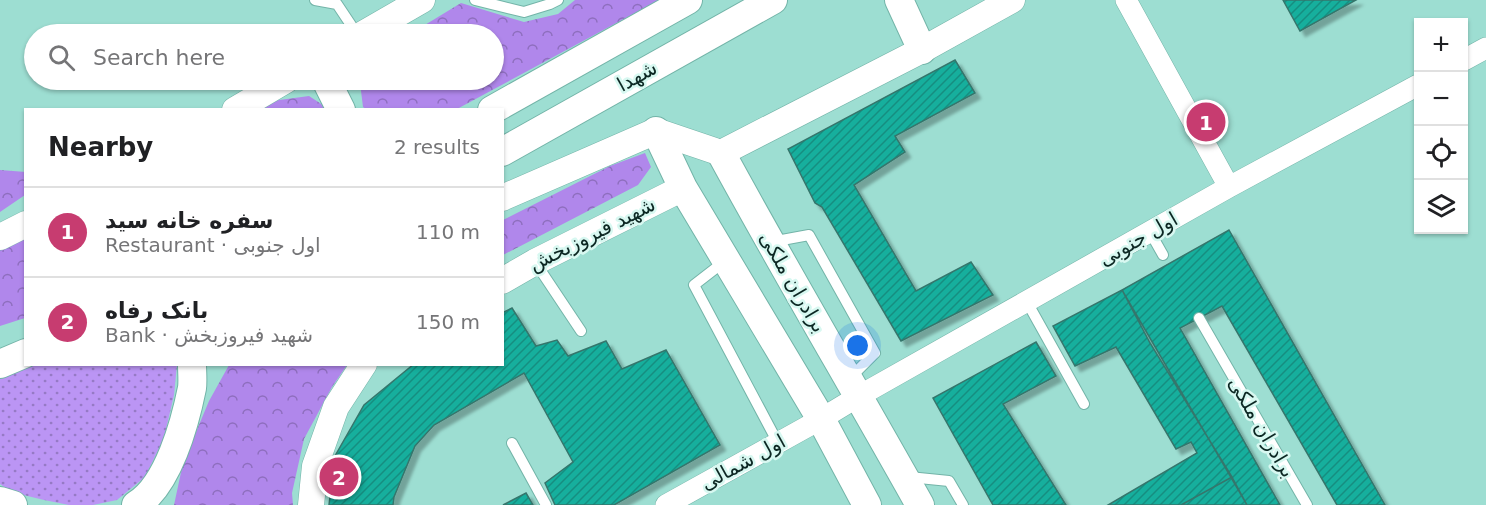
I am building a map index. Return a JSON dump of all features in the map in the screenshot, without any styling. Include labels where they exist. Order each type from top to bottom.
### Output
[{"type":"main road","points":[[496,108],[688,0]]},
{"type":"main road","name":"شهدا","points":[[504,151],[773,0]]},
{"type":"main road","points":[[898,0],[922,50]]},
{"type":"main road","points":[[331,90],[340,108]]},
{"type":"main road","points":[[656,131],[683,188],[821,419],[867,505]]},
{"type":"main road","name":"برادران ملکی","points":[[720,153],[920,505]]},
{"type":"main road","points":[[0,364],[24,354]]},
{"type":"main road","points":[[181,431],[192,386],[192,366]]},
{"type":"main road","points":[[136,505],[154,494],[212,366]]},
{"type":"main road","points":[[0,501],[13,505]]},
{"type":"street","points":[[380,24],[422,0]]},
{"type":"street","points":[[504,197],[656,131],[720,153],[922,50],[1012,0]]},
{"type":"street","points":[[1126,0],[1229,187]]},
{"type":"street","points":[[1468,58],[1486,48]]},
{"type":"street","name":"اول جنوبی","points":[[854,387],[1027,302],[1229,187],[1414,88]]},
{"type":"street","points":[[238,108],[269,90]]},
{"type":"street","name":"شهید فیروزبخش","points":[[504,280],[683,188]]},
{"type":"street","points":[[0,237],[24,225]]},
{"type":"street","points":[[310,505],[315,466],[336,407],[363,366]]},
{"type":"street","name":"اول شمالی","points":[[666,505],[821,419],[854,387]]},
{"type":"lane","points":[[315,0],[337,4],[350,24]]},
{"type":"lane","points":[[475,0],[524,12],[558,0]]},
{"type":"lane","points":[[1150,232],[1163,255]]},
{"type":"lane","points":[[770,243],[809,235],[875,353],[854,387]]},
{"type":"lane","points":[[726,261],[694,285],[778,443]]},
{"type":"lane","points":[[535,262],[581,331]]},
{"type":"lane","points":[[1027,302],[1084,404]]},
{"type":"lane","name":"برادران ملکی","points":[[1199,318],[1307,505]]},
{"type":"lane","points":[[512,443],[546,505]]},
{"type":"lane","points":[[905,477],[950,481],[963,505]]},
{"type":"shaded area","points":[[32,366],[177,366],[174,395],[164,438],[145,477],[117,500],[93,505],[69,505],[44,500],[11,492],[0,484],[0,379]]},
{"type":"green space","points":[[575,0],[659,0],[504,84],[504,24],[426,24],[461,3],[524,22],[558,14]]},
{"type":"green space","points":[[361,90],[492,90],[459,108],[363,107]]},
{"type":"green space","points":[[309,96],[326,108],[262,108],[272,101]]},
{"type":"green space","points":[[645,153],[651,167],[638,185],[504,254],[504,219],[610,166]]},
{"type":"green space","points":[[0,170],[24,172],[24,196],[0,212]]},
{"type":"green space","points":[[24,237],[24,318],[0,326],[0,247]]},
{"type":"green space","points":[[228,366],[346,366],[332,387],[304,439],[292,493],[293,505],[174,505],[183,463],[209,401]]},
{"type":"building","points":[[1283,0],[1356,0],[1300,31]]},
{"type":"building","points":[[955,60],[975,93],[895,136],[905,152],[854,185],[916,291],[971,262],[993,295],[901,341],[822,207],[815,203],[788,149]]},
{"type":"building","points":[[1229,230],[1385,505],[1337,505],[1222,306],[1180,328],[1280,505],[1247,505],[1122,290]]},
{"type":"building","points":[[1122,290],[1150,343],[1232,477],[1181,505],[1108,505],[1197,453],[1191,442],[1176,449],[1116,347],[1075,366],[1053,326]]},
{"type":"building","points":[[512,308],[536,346],[557,340],[568,356],[606,341],[622,369],[666,350],[720,445],[614,505],[555,505],[545,483],[573,462],[524,373],[434,425],[415,446],[394,497],[393,505],[329,505],[335,456],[364,405],[412,366],[504,366],[504,312]]},
{"type":"building","points":[[1036,342],[1056,376],[1003,404],[1066,505],[993,505],[933,398]]},
{"type":"building","points":[[1232,477],[1247,505],[1181,505]]},
{"type":"building","points":[[526,493],[533,505],[503,505]]},
{"type":"place","name":"سفره خانه سید","points":[[1206,122]]},
{"type":"place","name":"بانک رفاه","points":[[339,477]]}]
